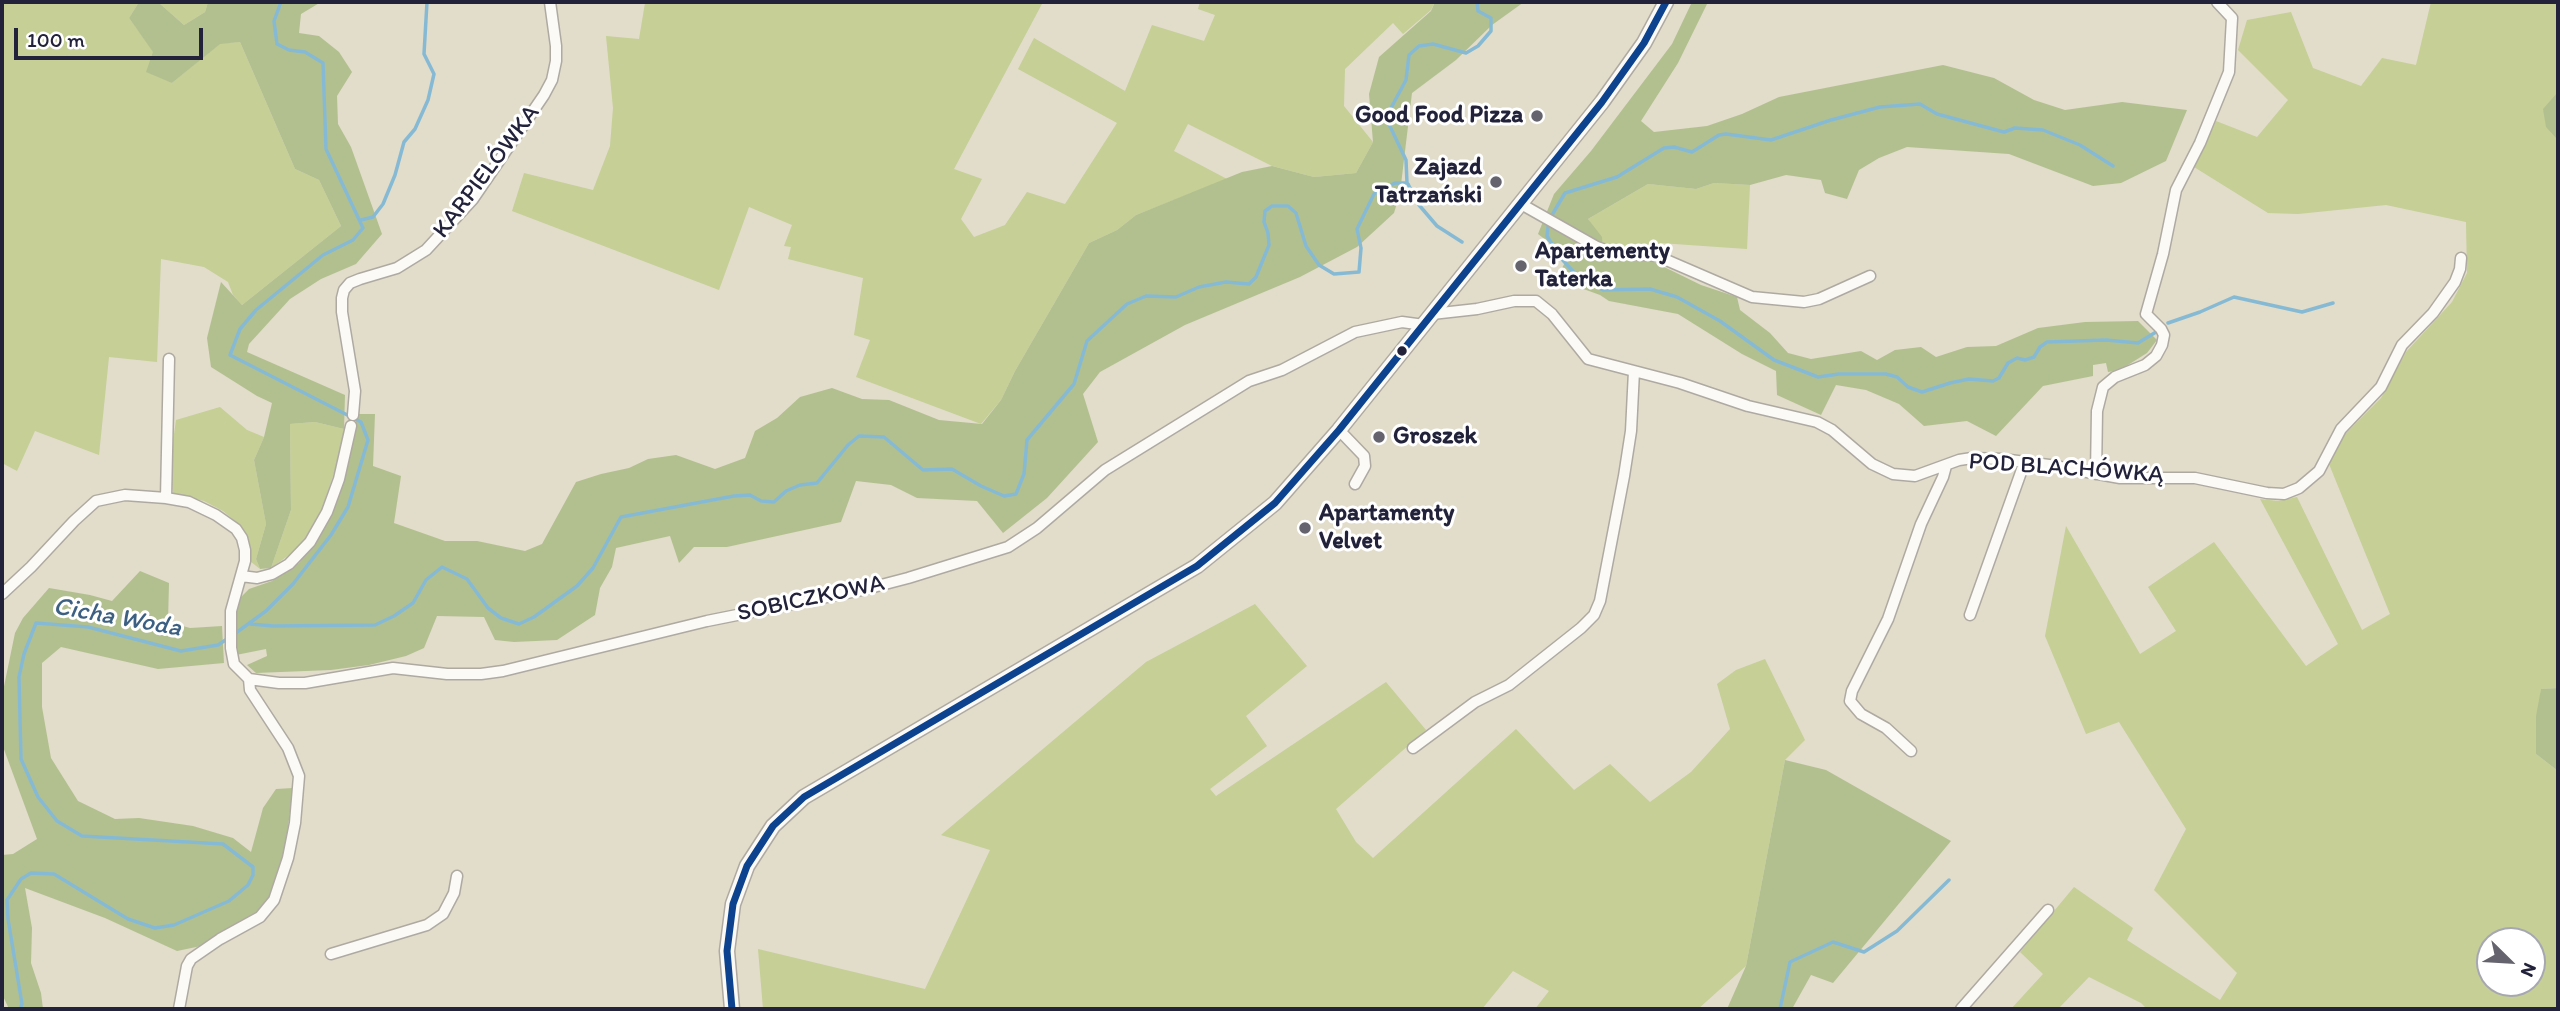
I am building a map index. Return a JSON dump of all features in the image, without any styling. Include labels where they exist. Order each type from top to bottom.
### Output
[{"type":"street","name":"KARPIELÓWKA","points":[[241,576],[257,578],[272,574],[289,564],[310,542],[331,502],[352,420],[355,391],[342,312],[344,290],[350,283],[397,268],[426,250],[473,198],[552,80],[556,46],[550,2]]},
{"type":"street","points":[[732,1009],[727,951],[733,904],[747,866],[759,845],[790,809],[804,797],[1197,566],[1275,503],[1339,430],[1618,82],[1644,43],[1666,2]]},
{"type":"street","points":[[2096,474],[2096,411],[2103,387],[2115,377],[2145,365],[2156,356],[2162,345],[2164,335],[2161,329],[2146,314],[2163,254],[2176,190],[2200,143],[2228,72],[2231,18],[2217,2]]},
{"type":"street","points":[[1521,204],[1597,247],[1611,252],[1657,256],[1752,297],[1804,302],[1819,299],[1870,276]]},
{"type":"street","name":"POD BLACHÓWKĄ","points":[[1428,319],[1514,301],[1536,301],[1558,320],[1588,359],[1817,422],[1832,430],[1872,464],[1894,474],[1916,476],[1972,458],[2025,461],[2120,478],[2195,478],[2284,494],[2299,488],[2319,471],[2341,429],[2381,387],[2402,345],[2433,313],[2447,293],[2460,269],[2461,258]]},
{"type":"street","name":"SOBICZKOWA","points":[[249,679],[305,683],[393,668],[447,674],[481,674],[521,667],[707,621],[862,590],[908,578],[1009,547],[1037,528],[1105,470],[1250,382],[1282,370],[1355,332],[1428,319]]},
{"type":"street","points":[[166,498],[169,359]]},
{"type":"street","points":[[1413,748],[1475,702],[1509,685],[1594,615],[1600,601],[1624,475],[1631,431],[1634,371]]},
{"type":"street","points":[[1339,430],[1364,456],[1365,466],[1355,484]]},
{"type":"street","points":[[1970,615],[2025,461]]},
{"type":"street","points":[[1911,751],[1886,728],[1861,714],[1850,701],[1852,691],[1888,619],[1917,534],[1946,466]]},
{"type":"street","points":[[2,594],[96,501],[125,495],[166,498],[202,507],[227,521],[242,538],[245,550],[241,576],[234,595],[231,648],[237,668],[249,679],[250,690],[288,748],[299,776],[295,823],[288,858],[274,900],[260,917],[191,959],[187,966],[179,1009]]},
{"type":"street","points":[[331,954],[427,925],[443,914],[454,893],[457,876]]},
{"type":"street","points":[[1961,1009],[2048,910]]},
{"type":"green space","points":[[2,2],[139,2],[129,18],[172,83],[220,43],[240,42],[295,169],[319,180],[341,226],[242,305],[233,295],[228,282],[204,267],[161,259],[157,362],[109,357],[99,455],[35,431],[17,471],[2,463]]},
{"type":"green space","points":[[139,2],[158,2],[184,25],[205,12],[208,2],[321,2],[301,14],[299,33],[319,36],[339,52],[352,72],[337,96],[338,124],[351,147],[382,234],[356,264],[321,279],[290,299],[249,344],[247,352],[345,395],[344,429],[315,422],[290,424],[291,510],[271,568],[260,569],[256,559],[266,524],[254,460],[264,437],[272,403],[211,367],[207,338],[221,282],[242,305],[341,226],[319,180],[295,169],[240,42],[220,44],[172,83],[146,72],[153,52],[129,18]]},
{"type":"green space","points":[[158,2],[208,2],[205,12],[184,25]]},
{"type":"green space","points":[[1043,2],[954,169],[982,179],[961,219],[974,237],[1005,225],[1027,192],[1065,204],[1117,123],[1018,69],[1034,38],[1125,91],[1152,25],[1204,41],[1215,15],[1198,9],[1200,2],[1435,2],[1431,10],[1403,34],[1393,23],[1345,69],[1344,106],[1373,142],[1356,173],[1314,177],[1272,166],[1188,124],[1174,151],[1227,179],[1136,215],[1117,230],[1089,243],[1001,400],[981,424],[856,377],[870,340],[854,335],[863,278],[788,259],[791,247],[784,246],[792,225],[749,207],[719,290],[512,211],[524,173],[593,190],[610,146],[613,108],[606,36],[639,39],[645,3]]},
{"type":"green space","points":[[1435,2],[1524,2],[1492,25],[1456,60],[1412,93],[1400,193],[1394,213],[1357,247],[1300,277],[1185,325],[1100,372],[1083,394],[1098,442],[1047,498],[1003,533],[977,501],[917,498],[891,485],[856,481],[841,522],[727,547],[694,547],[679,563],[670,536],[616,548],[612,567],[600,588],[595,615],[557,640],[495,640],[484,617],[437,616],[424,648],[406,656],[369,665],[331,670],[256,673],[247,665],[267,656],[266,649],[236,655],[234,618],[240,598],[249,589],[272,581],[299,563],[318,537],[353,440],[357,414],[375,414],[373,466],[401,476],[394,523],[445,541],[477,541],[525,551],[542,544],[576,482],[629,468],[648,459],[676,455],[715,469],[745,458],[755,431],[777,418],[800,397],[832,388],[862,399],[889,400],[939,420],[982,424],[1001,400],[1089,243],[1117,230],[1136,215],[1242,172],[1272,166],[1314,177],[1356,173],[1373,142],[1369,94],[1379,57],[1431,11]]},
{"type":"green space","points":[[1692,2],[1708,2],[1678,63],[1641,121],[1654,132],[1707,126],[1779,97],[1943,65],[1994,78],[2034,100],[2065,110],[2122,102],[2187,110],[2166,161],[2121,183],[2093,186],[2009,154],[1907,147],[1879,158],[1859,170],[1847,199],[1825,193],[1821,180],[1786,175],[1750,185],[1714,183],[1696,189],[1648,184],[1588,219],[1602,237],[1603,254],[1654,262],[1701,285],[1737,297],[1740,310],[1770,333],[1788,353],[1811,359],[1861,351],[1877,360],[1895,350],[1921,347],[1936,357],[1967,347],[1996,346],[2038,328],[2085,322],[2138,321],[2157,340],[2147,353],[2120,370],[2108,372],[2106,363],[2093,365],[2093,376],[2043,386],[1996,436],[1967,421],[1924,426],[1899,404],[1866,390],[1836,385],[1821,415],[1777,395],[1776,371],[1742,354],[1678,314],[1609,301],[1556,279],[1568,257],[1538,234],[1554,194],[1591,151],[1672,44]]},
{"type":"green space","points":[[2431,2],[2558,2],[2558,688],[2541,689],[2536,754],[2558,771],[2558,1009],[2147,1009],[2141,1003],[2089,977],[2058,1009],[2011,1009],[2043,974],[2020,952],[2074,887],[2133,928],[2127,940],[2220,1000],[2237,973],[2154,890],[2186,829],[2119,722],[2086,734],[2045,636],[2066,526],[2140,654],[2176,631],[2148,587],[2214,542],[2306,666],[2338,644],[2260,499],[2278,501],[2297,497],[2362,630],[2390,614],[2329,464],[2343,436],[2381,398],[2406,352],[2452,302],[2467,273],[2466,222],[2386,205],[2298,214],[2268,213],[2194,167],[2216,121],[2257,137],[2288,100],[2238,50],[2247,20],[2291,12],[2313,68],[2361,86],[2382,58],[2416,65]]},
{"type":"green space","points":[[2558,92],[2558,140],[2546,127],[2543,109]]},
{"type":"green space","points":[[1714,183],[1750,185],[1747,249],[1660,243],[1654,262],[1603,254],[1588,219],[1648,184],[1696,189]]},
{"type":"green space","points":[[220,407],[247,430],[264,437],[254,460],[266,524],[256,559],[260,569],[250,561],[250,549],[235,521],[204,501],[173,493],[170,463],[176,420]]},
{"type":"green space","points":[[315,422],[344,429],[338,461],[321,512],[308,536],[271,568],[291,510],[290,424]]},
{"type":"green space","points":[[140,571],[169,583],[168,622],[190,628],[222,626],[224,663],[158,669],[61,647],[42,663],[42,707],[51,758],[78,801],[115,819],[139,818],[193,826],[233,838],[251,852],[263,808],[276,789],[293,788],[284,858],[274,900],[256,921],[201,946],[177,951],[105,918],[25,888],[32,928],[31,963],[41,993],[43,1009],[9,1009],[2,994],[2,855],[13,854],[37,839],[2,744],[2,696],[15,633],[23,618],[49,588],[112,601]]},
{"type":"green space","points":[[1255,604],[1307,666],[1246,716],[1267,746],[1210,789],[1216,796],[1386,682],[1426,730],[1336,809],[1356,842],[1373,858],[1516,729],[1574,790],[1610,764],[1650,802],[1691,772],[1730,729],[1717,684],[1736,670],[1765,659],[1805,740],[1785,760],[1746,966],[1698,1009],[1535,1009],[1549,991],[1513,971],[1482,1009],[763,1009],[758,949],[925,989],[990,850],[941,835],[1146,662]]},
{"type":"green space","points":[[2558,688],[2558,771],[2536,754],[2536,716],[2541,689]]},
{"type":"green space","points":[[1785,760],[1826,770],[1951,841],[1833,983],[1811,975],[1792,1009],[1727,1009],[1746,966]]},
{"type":"waterway","name":"Cicha Woda","points":[[233,635],[266,611],[293,584],[331,535],[348,507],[368,440],[361,422],[230,355],[240,329],[256,310],[323,255],[353,240],[363,228],[326,149],[323,63],[305,52],[289,50],[277,44],[274,21],[281,2]]},
{"type":"waterway","points":[[361,220],[373,217],[383,204],[404,142],[415,129],[428,100],[434,74],[424,54],[427,2]]},
{"type":"waterway","points":[[250,624],[375,625],[413,603],[426,580],[442,567],[467,579],[488,608],[501,618],[519,624],[534,617],[577,586],[593,568],[621,517],[734,496],[750,495],[761,501],[774,502],[786,491],[800,485],[817,483],[848,445],[859,436],[884,437],[923,470],[952,469],[1004,496],[1016,494],[1024,474],[1027,440],[1074,384],[1087,341],[1127,304],[1146,296],[1176,297],[1199,287],[1226,282],[1249,284],[1256,277],[1269,245],[1264,222],[1265,211],[1272,206],[1288,206],[1296,213],[1306,246],[1319,265],[1334,274],[1359,272],[1361,248],[1357,229],[1374,194],[1395,183],[1407,183],[1406,160],[1387,120],[1406,80],[1409,55],[1419,46],[1433,44],[1466,53],[1478,46],[1491,31],[1491,18],[1478,11],[1477,2]]},
{"type":"waterway","points":[[1552,215],[1565,193],[1617,177],[1664,148],[1674,147],[1692,152],[1719,135],[1726,134],[1771,140],[1880,107],[1920,104],[1937,114],[2004,132],[2015,128],[2043,130],[2080,145],[2113,166]]},
{"type":"waterway","points":[[1408,184],[1419,205],[1437,226],[1462,242]]},
{"type":"waterway","points":[[1548,227],[1547,236],[1560,257],[1580,279],[1603,290],[1650,289],[1677,297],[1720,321],[1774,360],[1818,377],[1886,374],[1897,377],[1908,387],[1922,392],[1969,379],[1993,381],[1999,378],[2008,363],[2017,358],[2025,360],[2034,357],[2047,342],[2106,340],[2138,343],[2156,332]]},
{"type":"waterway","points":[[2168,323],[2234,297],[2302,312],[2333,303]]},
{"type":"waterway","name":"Cicha Woda","points":[[20,1009],[22,1004],[7,900],[21,879],[31,873],[54,874],[128,919],[155,928],[174,925],[229,901],[248,885],[253,875],[253,867],[223,844],[82,836],[57,821],[38,797],[21,759],[19,677],[24,654],[36,623],[88,627],[181,651],[218,645],[227,639]]},
{"type":"waterway","points":[[1780,1009],[1790,962],[1833,942],[1864,952],[1897,931],[1949,880]]},
{"type":"transit line","points":[[732,1009],[727,951],[733,904],[747,866],[773,826],[804,797],[1197,566],[1275,503],[1339,430],[1602,102],[1644,43],[1666,2]]},
{"type":"place","name":"Good Food Pizza","points":[[1537,116]]},
{"type":"place","name":"Zajazd Tatrzański","points":[[1496,182]]},
{"type":"place","name":"Apartementy Taterka","points":[[1521,266]]},
{"type":"place","name":"Groszek","points":[[1379,437]]},
{"type":"place","name":"Apartamenty Velvet","points":[[1305,528]]}]
